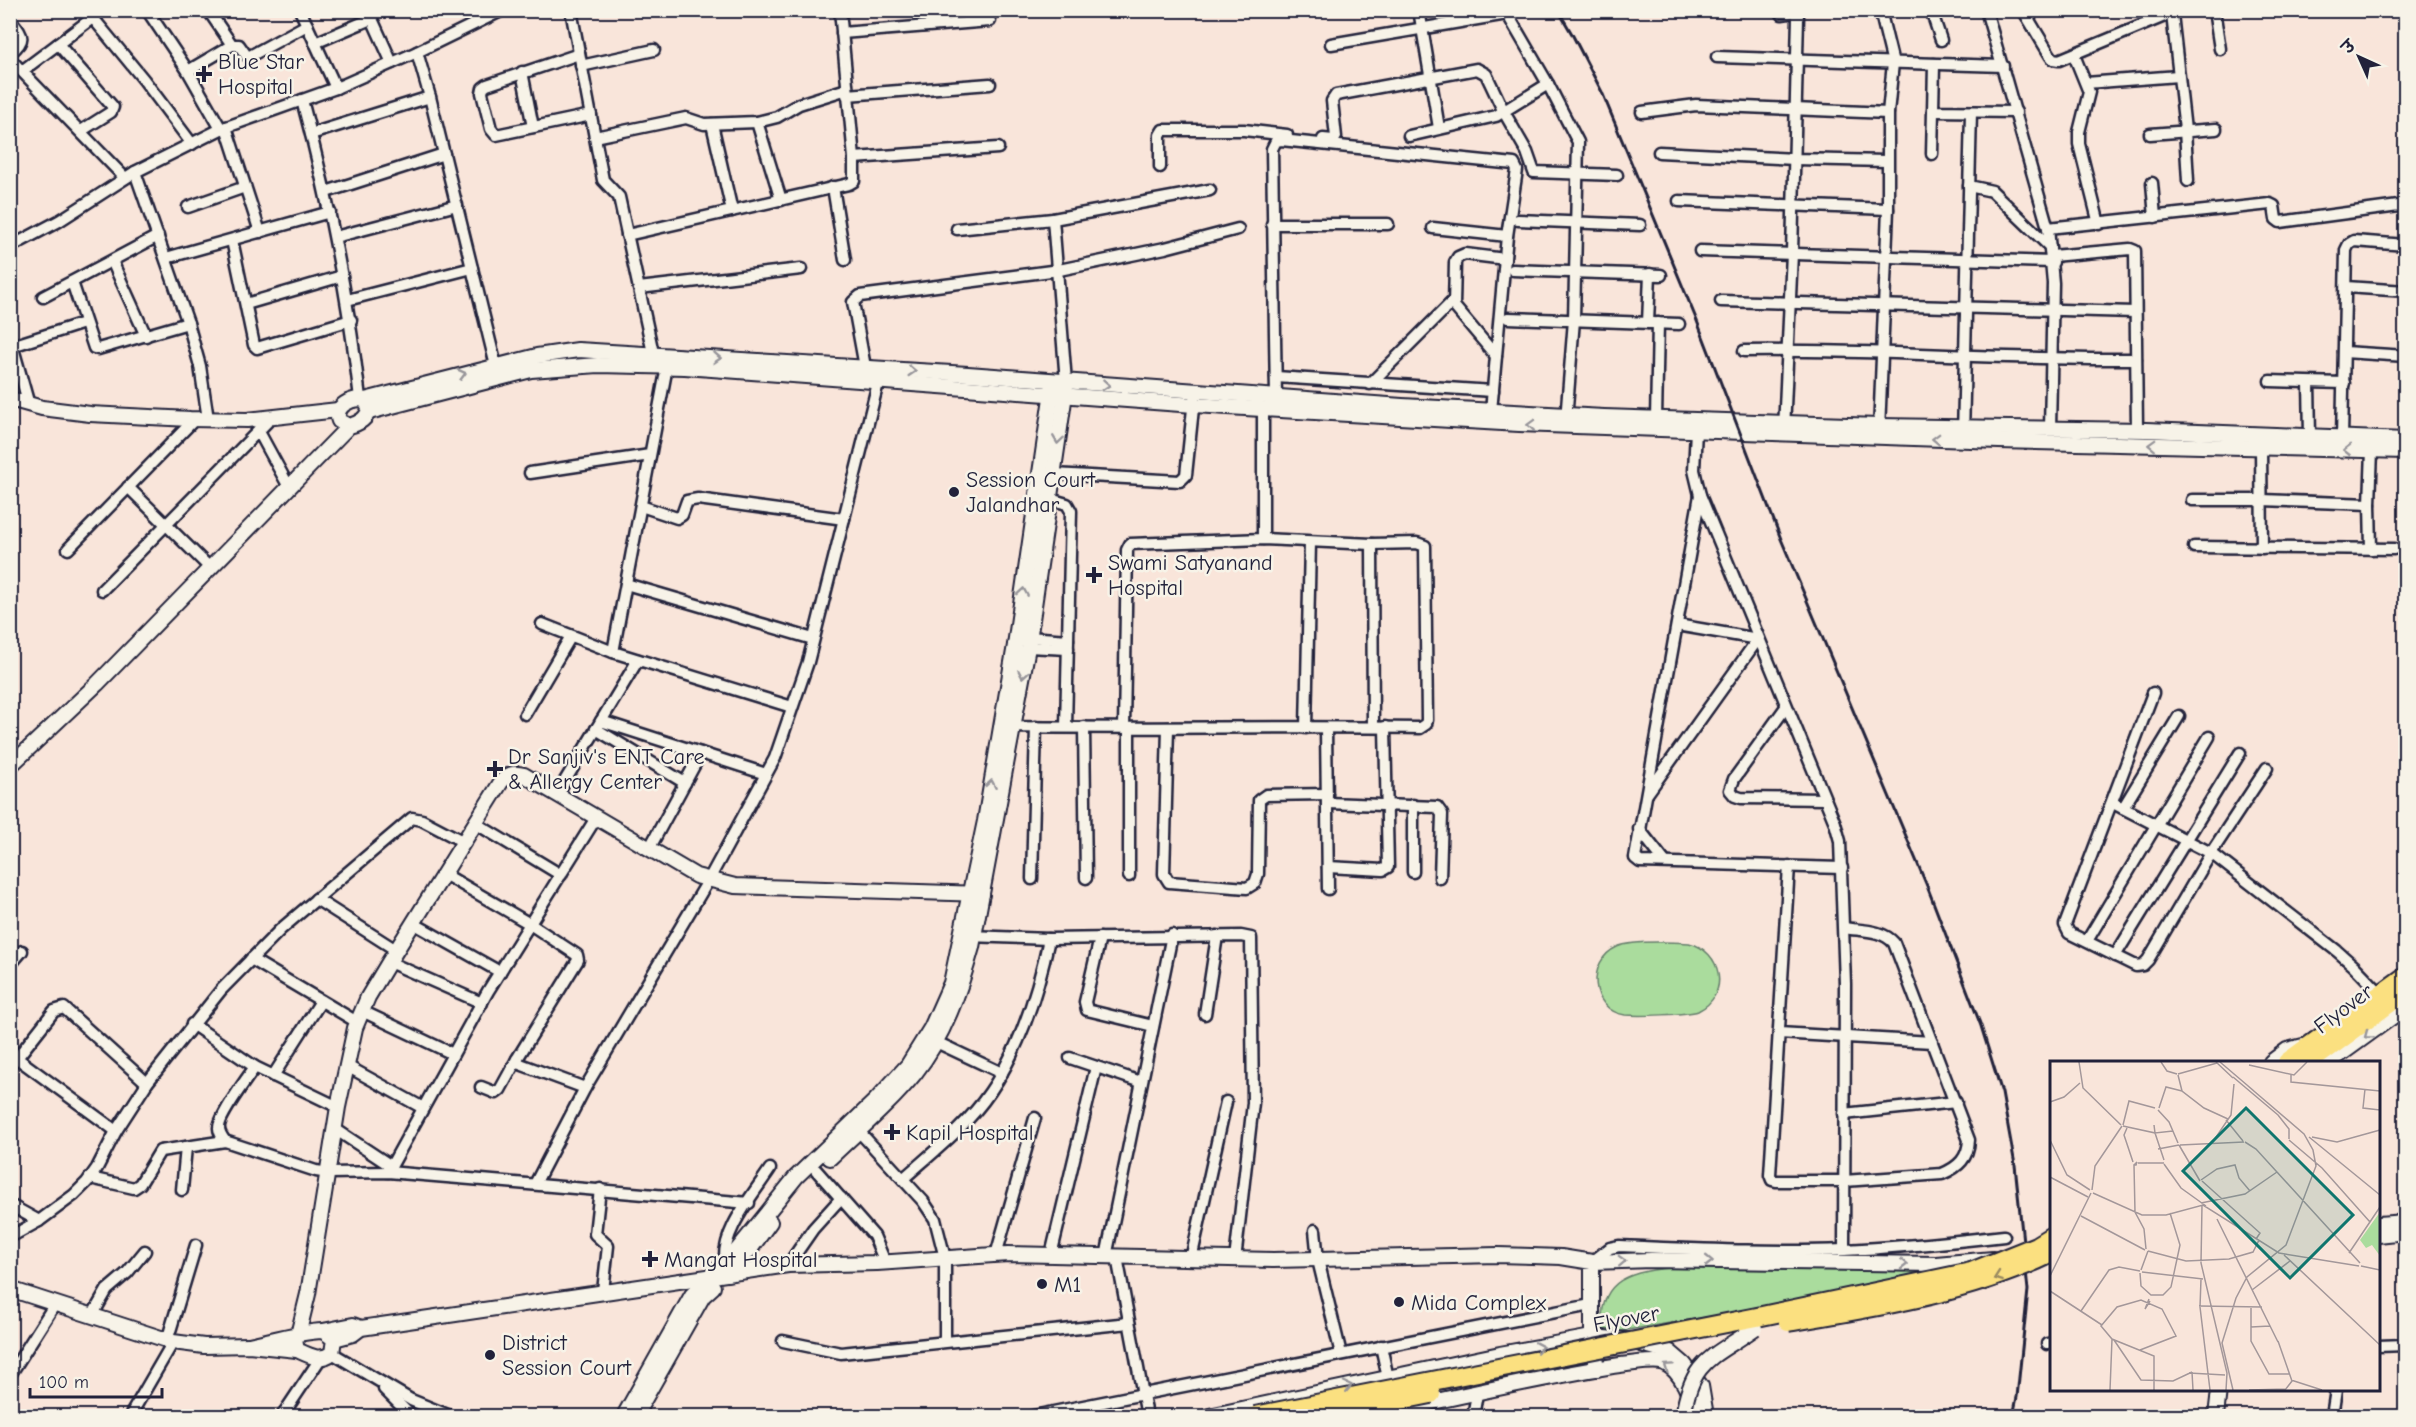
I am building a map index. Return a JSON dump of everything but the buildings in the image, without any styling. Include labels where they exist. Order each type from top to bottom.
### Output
[{"type":"highway","name":"Flyover","points":[[2288,1061],[2406,976]]},
{"type":"highway","name":"Flyover","points":[[2311,1061],[2406,991]]},
{"type":"highway","name":"Flyover","points":[[1255,1416],[1971,1272],[2036,1246],[2050,1237]]},
{"type":"highway","name":"Flyover","points":[[1321,1416],[1755,1328],[1820,1317],[1984,1282],[2017,1270],[2050,1254]]},
{"type":"street","points":[[22,71],[103,10]]},
{"type":"street","points":[[147,10],[224,128],[260,232]]},
{"type":"street","points":[[208,10],[232,45]]},
{"type":"street","points":[[300,10],[336,88]]},
{"type":"street","points":[[571,10],[603,180],[619,197],[639,288],[661,360],[650,455],[613,652]]},
{"type":"street","points":[[627,235],[854,181],[854,158],[840,10]]},
{"type":"street","points":[[1419,10],[1439,128]]},
{"type":"street","points":[[1780,10],[1782,14],[1795,12],[1798,15],[1796,159],[1784,428]]},
{"type":"street","points":[[1879,431],[1888,209],[1888,113],[1893,63],[1880,10]]},
{"type":"street","points":[[1931,10],[1941,40]]},
{"type":"street","points":[[1986,10],[2048,228],[2053,311],[2050,429]]},
{"type":"street","points":[[2023,10],[2053,59],[2059,60],[2175,12],[2178,76],[2185,130],[2188,181]]},
{"type":"street","points":[[2214,10],[2220,49]]},
{"type":"street","points":[[10,247],[59,221],[130,175],[224,128],[336,88],[417,52],[496,12]]},
{"type":"street","points":[[1331,44],[1506,12],[1576,137],[1578,174],[1574,320],[1566,420]]},
{"type":"street","points":[[315,43],[370,15],[392,63]]},
{"type":"street","points":[[93,18],[192,144]]},
{"type":"street","points":[[10,19],[23,38],[18,47],[10,53]]},
{"type":"street","points":[[842,33],[990,21]]},
{"type":"street","points":[[188,71],[232,45],[239,45],[246,55],[250,56],[307,25]]},
{"type":"street","points":[[58,44],[113,107],[111,112],[81,131]]},
{"type":"street","points":[[582,66],[654,50]]},
{"type":"street","points":[[417,52],[498,372]]},
{"type":"street","points":[[579,54],[487,85],[483,88],[482,93],[494,134],[499,135],[591,115]]},
{"type":"street","points":[[2074,55],[2089,96],[2079,132],[2079,144],[2099,224]]},
{"type":"street","points":[[1717,57],[2003,66]]},
{"type":"street","points":[[10,59],[81,131],[130,175],[158,236],[188,323],[200,366],[201,419],[128,487],[68,549]]},
{"type":"street","points":[[1932,154],[1934,64]]},
{"type":"street","points":[[1161,167],[1160,135],[1163,130],[1244,130],[1333,140],[1336,137],[1332,101],[1334,96],[1430,77],[1481,70],[1486,74],[1527,152],[1534,172],[1617,175]]},
{"type":"street","points":[[522,72],[533,127]]},
{"type":"street","points":[[2086,83],[2178,76]]},
{"type":"street","points":[[595,136],[686,118],[697,123],[712,124],[757,122],[777,117],[799,104],[847,92],[990,84]]},
{"type":"street","points":[[1409,136],[1497,116],[1548,84]]},
{"type":"street","points":[[311,134],[430,97]]},
{"type":"street","points":[[10,766],[96,684],[350,426],[360,422],[365,403],[351,320],[326,192],[302,100]]},
{"type":"street","points":[[1642,112],[1696,105],[1888,113]]},
{"type":"street","points":[[1933,111],[2016,112]]},
{"type":"street","points":[[1963,434],[1971,112]]},
{"type":"street","points":[[757,122],[781,200]]},
{"type":"street","points":[[712,124],[732,211]]},
{"type":"street","points":[[2150,134],[2216,129]]},
{"type":"street","points":[[1276,397],[1272,149],[1276,141],[1281,140],[1512,163],[1517,170],[1507,236],[1491,411]]},
{"type":"street","points":[[854,158],[998,148]]},
{"type":"street","points":[[1659,152],[1796,159],[1887,160]]},
{"type":"street","points":[[326,192],[444,154]]},
{"type":"street","points":[[2152,183],[2155,217]]},
{"type":"street","points":[[1969,186],[1992,191],[2051,255]]},
{"type":"street","points":[[188,207],[245,187]]},
{"type":"street","points":[[833,187],[845,260]]},
{"type":"street","points":[[957,229],[1053,219],[1210,190]]},
{"type":"street","points":[[1679,201],[1888,209]]},
{"type":"street","points":[[2048,228],[2270,204],[2274,206],[2276,219],[2280,222],[2406,205]]},
{"type":"street","points":[[335,237],[457,205]]},
{"type":"street","points":[[166,258],[330,212]]},
{"type":"street","points":[[1007,727],[1028,642],[1037,542],[1050,499],[1054,474],[1059,388],[1059,270],[1053,219]]},
{"type":"street","points":[[1518,220],[1640,225]]},
{"type":"street","points":[[1272,224],[1388,224]]},
{"type":"street","points":[[1433,228],[1507,236]]},
{"type":"street","points":[[865,367],[854,307],[856,298],[1059,270],[1165,248],[1238,229]]},
{"type":"street","points":[[43,297],[158,236]]},
{"type":"street","points":[[232,240],[254,345],[257,348],[351,320]]},
{"type":"street","points":[[2343,438],[2346,250],[2349,244],[2354,242],[2406,245]]},
{"type":"street","points":[[1700,250],[1967,259],[2133,249],[2136,255],[2137,430]]},
{"type":"street","points":[[1496,356],[1458,312],[1453,301],[1455,262],[1458,256],[1465,254],[1505,259]]},
{"type":"street","points":[[112,261],[147,336]]},
{"type":"street","points":[[347,300],[472,268]]},
{"type":"street","points":[[639,288],[801,269]]},
{"type":"street","points":[[1513,270],[1655,274],[1653,323],[1656,419]]},
{"type":"street","points":[[246,304],[342,276]]},
{"type":"street","points":[[72,282],[94,348],[98,349],[147,336],[188,323]]},
{"type":"street","points":[[2346,287],[2405,291],[2406,282]]},
{"type":"street","points":[[1370,384],[1453,301]]},
{"type":"street","points":[[1721,301],[2135,312]]},
{"type":"street","points":[[1508,318],[1679,324]]},
{"type":"street","points":[[29,405],[11,343],[84,323]]},
{"type":"street","points":[[10,399],[29,405],[90,414],[247,420],[338,410],[348,402],[365,403],[498,372],[537,356],[578,350],[661,360],[1195,398],[1276,397],[1491,411],[1566,420],[1656,419],[1784,428],[2261,448],[2406,451]]},
{"type":"street","points":[[1744,351],[1882,351],[2052,360],[2136,359]]},
{"type":"street","points":[[2344,352],[2406,357]]},
{"type":"street","points":[[661,360],[865,367],[880,375]]},
{"type":"street","points":[[535,1184],[585,1088],[708,881],[775,758],[813,639],[880,375]]},
{"type":"street","points":[[1276,377],[1493,391]]},
{"type":"street","points":[[2270,381],[2344,383]]},
{"type":"street","points":[[2309,383],[2310,436]]},
{"type":"street","points":[[635,1416],[703,1296],[796,1177],[916,1071],[934,1041],[961,986],[968,936],[1007,727],[1059,388]]},
{"type":"street","points":[[1195,398],[1263,409],[1566,420],[1696,430],[1784,428]]},
{"type":"street","points":[[1054,474],[1180,482],[1186,474],[1195,398]]},
{"type":"street","points":[[1263,409],[1263,539]]},
{"type":"street","points":[[338,410],[339,420],[350,426]]},
{"type":"street","points":[[102,590],[272,417]]},
{"type":"street","points":[[1963,434],[2050,429],[2137,430],[2406,440]]},
{"type":"street","points":[[258,430],[289,488]]},
{"type":"street","points":[[1696,430],[1694,470],[1700,495],[1835,823],[1840,842],[1844,928],[1844,1250]]},
{"type":"street","points":[[2261,448],[2262,548]]},
{"type":"street","points":[[2371,549],[2372,450]]},
{"type":"street","points":[[530,472],[650,455]]},
{"type":"street","points":[[128,487],[210,568]]},
{"type":"street","points":[[1700,495],[1635,858],[1640,862],[1842,868]]},
{"type":"street","points":[[641,506],[677,518],[682,514],[687,501],[698,499],[844,519]]},
{"type":"street","points":[[1050,499],[1067,504],[1071,511],[1066,727]]},
{"type":"street","points":[[2192,500],[2370,504]]},
{"type":"street","points":[[1007,727],[1127,728],[1385,727],[1420,728],[1426,723],[1425,546],[1417,543],[1372,544],[1263,539],[1134,543],[1128,548],[1127,728],[1129,876]]},
{"type":"street","points":[[1306,728],[1311,542]]},
{"type":"street","points":[[1372,544],[1373,727]]},
{"type":"street","points":[[2194,547],[2394,549]]},
{"type":"street","points":[[626,584],[813,639]]},
{"type":"street","points":[[542,624],[613,652],[792,707]]},
{"type":"street","points":[[1677,625],[1758,639]]},
{"type":"street","points":[[525,714],[571,636]]},
{"type":"street","points":[[1644,799],[1758,639]]},
{"type":"street","points":[[1028,642],[1068,645]]},
{"type":"street","points":[[557,794],[638,660]]},
{"type":"street","points":[[2153,693],[2065,925],[2070,933],[2115,957],[2136,966],[2143,965],[2267,768]]},
{"type":"street","points":[[1786,707],[1734,779],[1731,793],[1741,798],[1824,799]]},
{"type":"street","points":[[2123,808],[2179,716]]},
{"type":"street","points":[[599,725],[701,753],[766,774]]},
{"type":"street","points":[[599,725],[685,783]]},
{"type":"street","points":[[1032,879],[1036,727]]},
{"type":"street","points":[[1084,727],[1086,878]]},
{"type":"street","points":[[1328,867],[1383,870],[1388,867],[1385,727]]},
{"type":"street","points":[[1168,728],[1164,874],[1169,882],[1247,888],[1252,886],[1258,874],[1259,800],[1266,795],[1433,806],[1440,810],[1440,878]]},
{"type":"street","points":[[1326,728],[1328,889]]},
{"type":"street","points":[[2087,941],[2158,826],[2209,737]]},
{"type":"street","points":[[649,849],[701,753]]},
{"type":"street","points":[[2115,957],[2240,753]]},
{"type":"street","points":[[297,1350],[295,1340],[308,1294],[339,1107],[359,1016],[388,962],[501,782],[514,773],[524,775],[708,881],[735,886],[976,894]]},
{"type":"street","points":[[2113,803],[2211,854],[2337,951],[2380,994]]},
{"type":"street","points":[[1413,805],[1413,872]]},
{"type":"street","points":[[10,1237],[39,1221],[74,1195],[90,1178],[116,1131],[147,1083],[192,1024],[250,959],[316,899],[412,818],[422,819],[464,842]]},
{"type":"street","points":[[390,1169],[500,972],[596,818]]},
{"type":"street","points":[[476,823],[561,875]]},
{"type":"street","points":[[1639,829],[1665,862]]},
{"type":"street","points":[[1789,866],[1770,1175],[1772,1180],[1776,1182],[1844,1180],[1942,1174],[1954,1170],[1969,1152],[1970,1140],[1894,943],[1881,933],[1844,928]]},
{"type":"street","points":[[444,874],[574,952],[578,960],[500,1090],[496,1093],[481,1087]]},
{"type":"street","points":[[316,899],[396,950]]},
{"type":"street","points":[[413,923],[500,972]]},
{"type":"street","points":[[968,936],[1049,939],[1172,935],[1251,938],[1253,1103],[1235,1260]]},
{"type":"street","points":[[1147,1416],[1129,1323],[1111,1257],[1141,1083],[1172,935]]},
{"type":"street","points":[[726,1268],[753,1247],[776,1212],[855,1127],[908,1065],[931,1028],[968,936]]},
{"type":"street","points":[[1205,1014],[1217,936]]},
{"type":"street","points":[[1100,938],[1084,1002],[1087,1010],[1153,1026]]},
{"type":"street","points":[[903,1179],[966,1120],[989,1093],[1002,1073],[1034,996],[1049,939]]},
{"type":"street","points":[[10,965],[21,951]]},
{"type":"street","points":[[250,959],[321,1001],[453,1054]]},
{"type":"street","points":[[388,962],[482,1003]]},
{"type":"street","points":[[273,1076],[321,1001]]},
{"type":"street","points":[[2331,1061],[2406,1007]]},
{"type":"street","points":[[116,1131],[14,1055],[54,1011],[64,1008],[147,1083]]},
{"type":"street","points":[[192,1024],[255,1067],[339,1107]]},
{"type":"street","points":[[1779,1033],[1932,1042]]},
{"type":"street","points":[[934,1041],[1002,1073]]},
{"type":"street","points":[[2272,1061],[2288,1050],[2312,1044]]},
{"type":"street","points":[[1070,1058],[1141,1083]]},
{"type":"street","points":[[517,1059],[520,1064],[585,1088]]},
{"type":"street","points":[[347,1066],[423,1108]]},
{"type":"street","points":[[225,1141],[220,1135],[219,1125],[255,1067]]},
{"type":"street","points":[[1051,1256],[1096,1067]]},
{"type":"street","points":[[1191,1259],[1226,1102]]},
{"type":"street","points":[[1844,1114],[1956,1102]]},
{"type":"street","points":[[996,1255],[1035,1118]]},
{"type":"street","points":[[855,1127],[903,1179],[935,1219],[945,1258],[945,1341]]},
{"type":"street","points":[[335,1129],[390,1169]]},
{"type":"street","points":[[90,1178],[134,1188],[140,1184],[160,1151],[225,1141],[300,1167],[329,1173],[390,1169],[749,1203]]},
{"type":"street","points":[[183,1190],[186,1147]]},
{"type":"street","points":[[726,1268],[726,1242],[770,1169]]},
{"type":"street","points":[[816,1170],[878,1242],[885,1262]]},
{"type":"street","points":[[600,1189],[595,1234],[608,1246],[603,1292]]},
{"type":"street","points":[[788,1265],[813,1228],[841,1198]]},
{"type":"street","points":[[10,1205],[39,1221]]},
{"type":"street","points":[[2380,1224],[2406,1222]]},
{"type":"street","points":[[1316,1230],[1318,1260],[1341,1354]]},
{"type":"street","points":[[2380,1235],[2406,1232]]},
{"type":"street","points":[[1598,1369],[1592,1337],[1592,1262],[1610,1248],[1619,1246],[1732,1250],[1844,1250],[1937,1245],[2004,1236]]},
{"type":"street","points":[[2380,1243],[2406,1241]]},
{"type":"street","points":[[130,1416],[170,1342],[196,1245]]},
{"type":"street","points":[[92,1316],[107,1290],[127,1273],[145,1251]]},
{"type":"street","name":"Flyover","points":[[361,1328],[712,1276],[726,1268],[996,1255],[1235,1260],[1498,1255],[1561,1257],[1592,1262],[1651,1260],[1936,1264],[2004,1259]]},
{"type":"street","points":[[624,1416],[692,1295],[712,1276]]},
{"type":"street","points":[[10,1289],[170,1342],[204,1346],[329,1351]]},
{"type":"street","points":[[308,1294],[317,1331],[329,1351],[411,1400],[450,1416]]},
{"type":"street","points":[[10,1375],[55,1304]]},
{"type":"street","points":[[1033,1416],[1591,1305]]},
{"type":"street","points":[[783,1341],[835,1353],[1129,1323]]},
{"type":"street","points":[[249,1346],[353,1325],[361,1328],[329,1351],[282,1416]]},
{"type":"street","name":"Flyover","points":[[1683,1416],[1687,1392],[1695,1375],[1721,1349],[1755,1328]]},
{"type":"street","points":[[1209,1416],[1592,1337],[1628,1340],[1670,1352],[1684,1364],[1701,1386],[1706,1416]]},
{"type":"street","points":[[1381,1346],[1388,1378]]},
{"type":"street","points":[[2380,1346],[2406,1346]]},
{"type":"street","points":[[1368,1416],[1652,1360],[1663,1362],[1673,1369],[1693,1401],[1694,1416]]},
{"type":"street","points":[[374,1378],[411,1416]]},
{"type":"street","points":[[2216,1416],[2219,1391]]},
{"type":"street","points":[[2332,1416],[2336,1391]]},
{"type":"street","points":[[1473,1416],[1477,1394]]},
{"type":"green space","points":[[1632,943],[1689,943],[1709,955],[1718,974],[1715,995],[1698,1011],[1625,1015],[1613,1011],[1599,995],[1596,984],[1600,963],[1617,947]]},
{"type":"green space","points":[[1679,1267],[1932,1267],[1936,1270],[1719,1315],[1603,1334],[1602,1315],[1605,1300],[1611,1289],[1633,1275]]},
{"type":"railway","points":[[1558,10],[1602,92],[1697,321],[1781,539],[1927,886],[1981,1026],[2002,1093],[2015,1165],[2028,1290],[2013,1416]]},
{"type":"place","name":"Blue Star Hospital","points":[[204,74]]},
{"type":"place","name":"Session Court Jalandhar","points":[[954,492]]},
{"type":"place","name":"Swami Satyanand Hospital","points":[[1094,575]]},
{"type":"place","name":"Dr Sanjiv's ENT Care & Allergy Center","points":[[495,769]]},
{"type":"place","name":"Kapil Hospital","points":[[892,1132]]},
{"type":"place","name":"Mangat Hospital","points":[[650,1259]]},
{"type":"place","name":"M1","points":[[1042,1284]]},
{"type":"place","name":"Mida Complex","points":[[1399,1302]]},
{"type":"place","name":"District Session Court","points":[[490,1355]]}]
